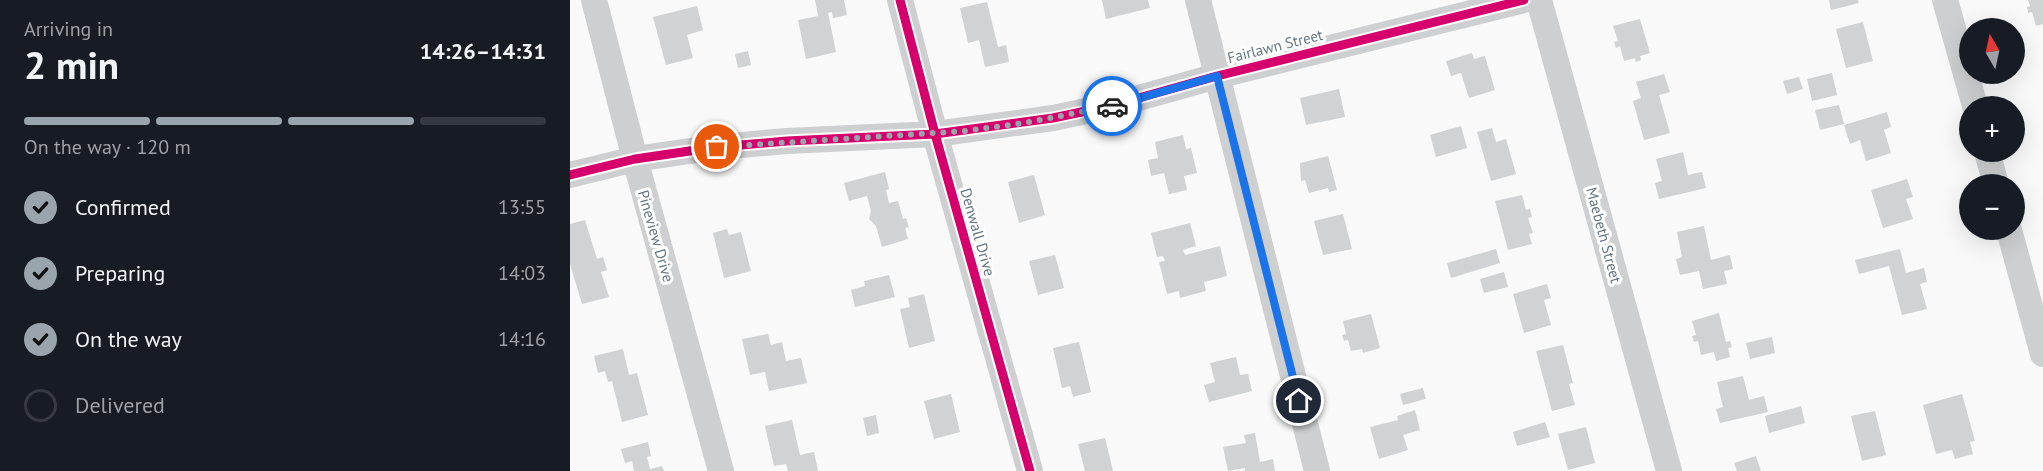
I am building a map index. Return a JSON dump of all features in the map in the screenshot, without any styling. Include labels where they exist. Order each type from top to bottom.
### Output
[{"type":"street","name":"Pineview Drive","points":[[594,0],[635,159],[722,471]]},
{"type":"street","name":"Denwall Drive","points":[[900,0],[935,134],[1030,471]]},
{"type":"street","points":[[1198,0],[1317,471]]},
{"type":"street","name":"Fairlawn Street","points":[[570,175],[635,159],[752,144],[935,134],[1082,113],[1217,76],[1524,0]]},
{"type":"street","name":"Maebeth Street","points":[[1539,0],[1669,471]]},
{"type":"street","points":[[1945,0],[1971,96]]},
{"type":"street","points":[[2012,240],[2043,354]]},
{"type":"building","points":[[815,0],[844,0],[847,15],[833,18],[832,12],[828,13],[836,52],[806,59],[798,20],[818,16]]},
{"type":"building","points":[[1102,0],[1148,0],[1150,8],[1106,19]]},
{"type":"building","points":[[1829,0],[1858,0],[1859,3],[1831,10]]},
{"type":"building","points":[[2028,0],[2043,0],[2043,24],[2036,26],[2032,12],[2028,13],[2027,7],[2030,6]]},
{"type":"building","points":[[987,2],[998,47],[1006,45],[1009,62],[985,67],[979,40],[968,43],[960,8]]},
{"type":"building","points":[[697,6],[703,30],[687,35],[693,58],[666,65],[653,17]]},
{"type":"building","points":[[1640,19],[1650,53],[1640,56],[1641,60],[1636,62],[1635,58],[1624,61],[1620,46],[1616,48],[1614,42],[1618,41],[1613,26]]},
{"type":"building","points":[[1863,22],[1873,61],[1846,68],[1836,29]]},
{"type":"building","points":[[748,51],[751,65],[738,68],[735,54]]},
{"type":"building","points":[[1472,53],[1474,59],[1485,56],[1495,90],[1469,98],[1461,73],[1451,76],[1446,61]]},
{"type":"building","points":[[1832,73],[1837,95],[1812,101],[1807,79]]},
{"type":"building","points":[[1664,74],[1670,92],[1659,95],[1670,133],[1644,140],[1633,101],[1641,98],[1636,82]]},
{"type":"building","points":[[1799,77],[1803,89],[1787,94],[1783,81]]},
{"type":"building","points":[[1339,89],[1345,117],[1306,125],[1300,98]]},
{"type":"building","points":[[1839,105],[1844,124],[1820,130],[1815,110]]},
{"type":"building","points":[[1887,112],[1891,127],[1884,130],[1891,153],[1866,161],[1860,140],[1850,144],[1844,125]]},
{"type":"building","points":[[1461,126],[1467,148],[1436,157],[1430,135]]},
{"type":"building","points":[[1492,128],[1496,142],[1506,139],[1516,174],[1491,181],[1477,132]]},
{"type":"building","points":[[1183,135],[1186,149],[1191,148],[1197,173],[1184,176],[1187,190],[1169,194],[1164,173],[1151,176],[1148,160],[1158,158],[1155,142]]},
{"type":"building","points":[[1683,152],[1688,175],[1702,172],[1706,188],[1659,199],[1655,183],[1662,181],[1656,159]]},
{"type":"building","points":[[1328,156],[1337,190],[1329,192],[1328,188],[1309,193],[1305,180],[1301,181],[1300,163]]},
{"type":"building","points":[[885,172],[889,203],[898,201],[903,219],[906,218],[909,227],[905,228],[908,239],[882,247],[876,226],[869,219],[871,211],[867,196],[849,201],[844,183]]},
{"type":"building","points":[[1034,175],[1045,215],[1019,223],[1008,182]]},
{"type":"building","points":[[1907,179],[1913,197],[1906,199],[1913,219],[1883,228],[1871,190]]},
{"type":"building","points":[[1522,195],[1526,210],[1530,209],[1532,217],[1528,218],[1533,233],[1529,234],[1532,244],[1508,250],[1495,201]]},
{"type":"building","points":[[1343,214],[1352,249],[1323,255],[1314,221]]},
{"type":"building","points":[[585,220],[597,259],[603,257],[607,270],[601,272],[609,297],[582,304],[570,264],[570,224]]},
{"type":"building","points":[[1190,223],[1196,246],[1183,250],[1185,255],[1220,246],[1227,276],[1204,282],[1206,291],[1180,298],[1179,291],[1167,294],[1159,262],[1165,261],[1163,256],[1157,257],[1151,233]]},
{"type":"building","points":[[1704,226],[1711,260],[1730,255],[1733,269],[1724,271],[1727,284],[1703,289],[1699,271],[1680,275],[1676,259],[1682,257],[1677,232]]},
{"type":"building","points":[[727,229],[729,235],[741,232],[751,271],[724,278],[713,233]]},
{"type":"building","points":[[1496,249],[1500,263],[1451,278],[1447,263]]},
{"type":"building","points":[[1900,249],[1906,273],[1924,268],[1927,282],[1920,284],[1927,309],[1902,315],[1889,266],[1859,274],[1855,260]]},
{"type":"building","points":[[1055,255],[1064,288],[1038,295],[1029,261]]},
{"type":"building","points":[[1504,272],[1508,287],[1484,293],[1480,279]]},
{"type":"building","points":[[889,275],[895,297],[855,307],[851,290],[865,286],[864,281]]},
{"type":"building","points":[[1547,284],[1551,298],[1544,300],[1551,325],[1524,333],[1513,294]]},
{"type":"building","points":[[924,294],[935,341],[909,348],[900,309],[910,307],[908,298]]},
{"type":"building","points":[[1719,313],[1726,342],[1730,341],[1732,347],[1728,348],[1730,357],[1716,361],[1714,352],[1701,355],[1698,341],[1694,342],[1692,336],[1696,335],[1692,321]]},
{"type":"building","points":[[1371,314],[1380,348],[1363,353],[1362,349],[1351,351],[1348,340],[1344,341],[1342,335],[1346,334],[1343,321]]},
{"type":"building","points":[[768,334],[771,345],[782,342],[786,361],[801,358],[807,383],[769,391],[765,372],[750,375],[742,339]]},
{"type":"building","points":[[1772,337],[1775,353],[1750,359],[1746,343]]},
{"type":"building","points":[[1079,342],[1091,392],[1073,397],[1070,386],[1062,388],[1053,348]]},
{"type":"building","points":[[1563,345],[1573,383],[1569,384],[1575,405],[1552,411],[1536,351]]},
{"type":"building","points":[[623,349],[629,375],[637,373],[648,415],[622,422],[612,381],[608,382],[605,371],[598,373],[594,356]]},
{"type":"building","points":[[1236,357],[1240,375],[1248,374],[1252,391],[1209,402],[1204,385],[1215,382],[1210,363]]},
{"type":"building","points":[[1743,376],[1749,400],[1764,396],[1768,412],[1720,423],[1716,409],[1723,407],[1717,382]]},
{"type":"building","points":[[1423,388],[1426,399],[1403,405],[1400,394]]},
{"type":"building","points":[[951,394],[960,432],[934,439],[924,401]]},
{"type":"building","points":[[1962,394],[1975,441],[1970,442],[1973,454],[1955,459],[1952,450],[1936,454],[1923,405]]},
{"type":"building","points":[[1801,406],[1805,423],[1769,433],[1765,416]]},
{"type":"building","points":[[1415,410],[1420,430],[1403,435],[1408,450],[1379,459],[1370,427],[1398,420],[1397,416]]},
{"type":"building","points":[[1875,411],[1886,455],[1862,461],[1851,416]]},
{"type":"building","points":[[876,415],[879,433],[867,436],[863,418]]},
{"type":"building","points":[[792,420],[800,455],[814,452],[818,471],[788,471],[786,464],[774,466],[765,426]]},
{"type":"building","points":[[1545,422],[1550,437],[1517,446],[1513,432]]},
{"type":"building","points":[[1586,427],[1595,463],[1568,470],[1558,434]]},
{"type":"building","points":[[1255,433],[1260,462],[1273,459],[1275,471],[1245,471],[1245,468],[1228,471],[1223,447],[1246,443],[1244,435]]},
{"type":"building","points":[[1105,438],[1113,471],[1085,471],[1078,444]]},
{"type":"building","points":[[648,442],[651,456],[647,457],[650,469],[662,466],[664,471],[634,471],[632,461],[625,463],[621,449]]},
{"type":"building","points":[[1756,456],[1761,471],[1737,471],[1734,463]]},
{"type":"cycle path","points":[[900,0],[935,134],[1030,471]]},
{"type":"cycle path","points":[[570,175],[635,159],[717,147],[787,141],[935,134],[1053,118],[1110,106],[1217,76],[1524,0]]},
{"type":"way so far","points":[[717,147],[965,131],[1024,123],[1112,106]]},
{"type":"route","points":[[1112,106],[1217,76],[1299,401]]}]
